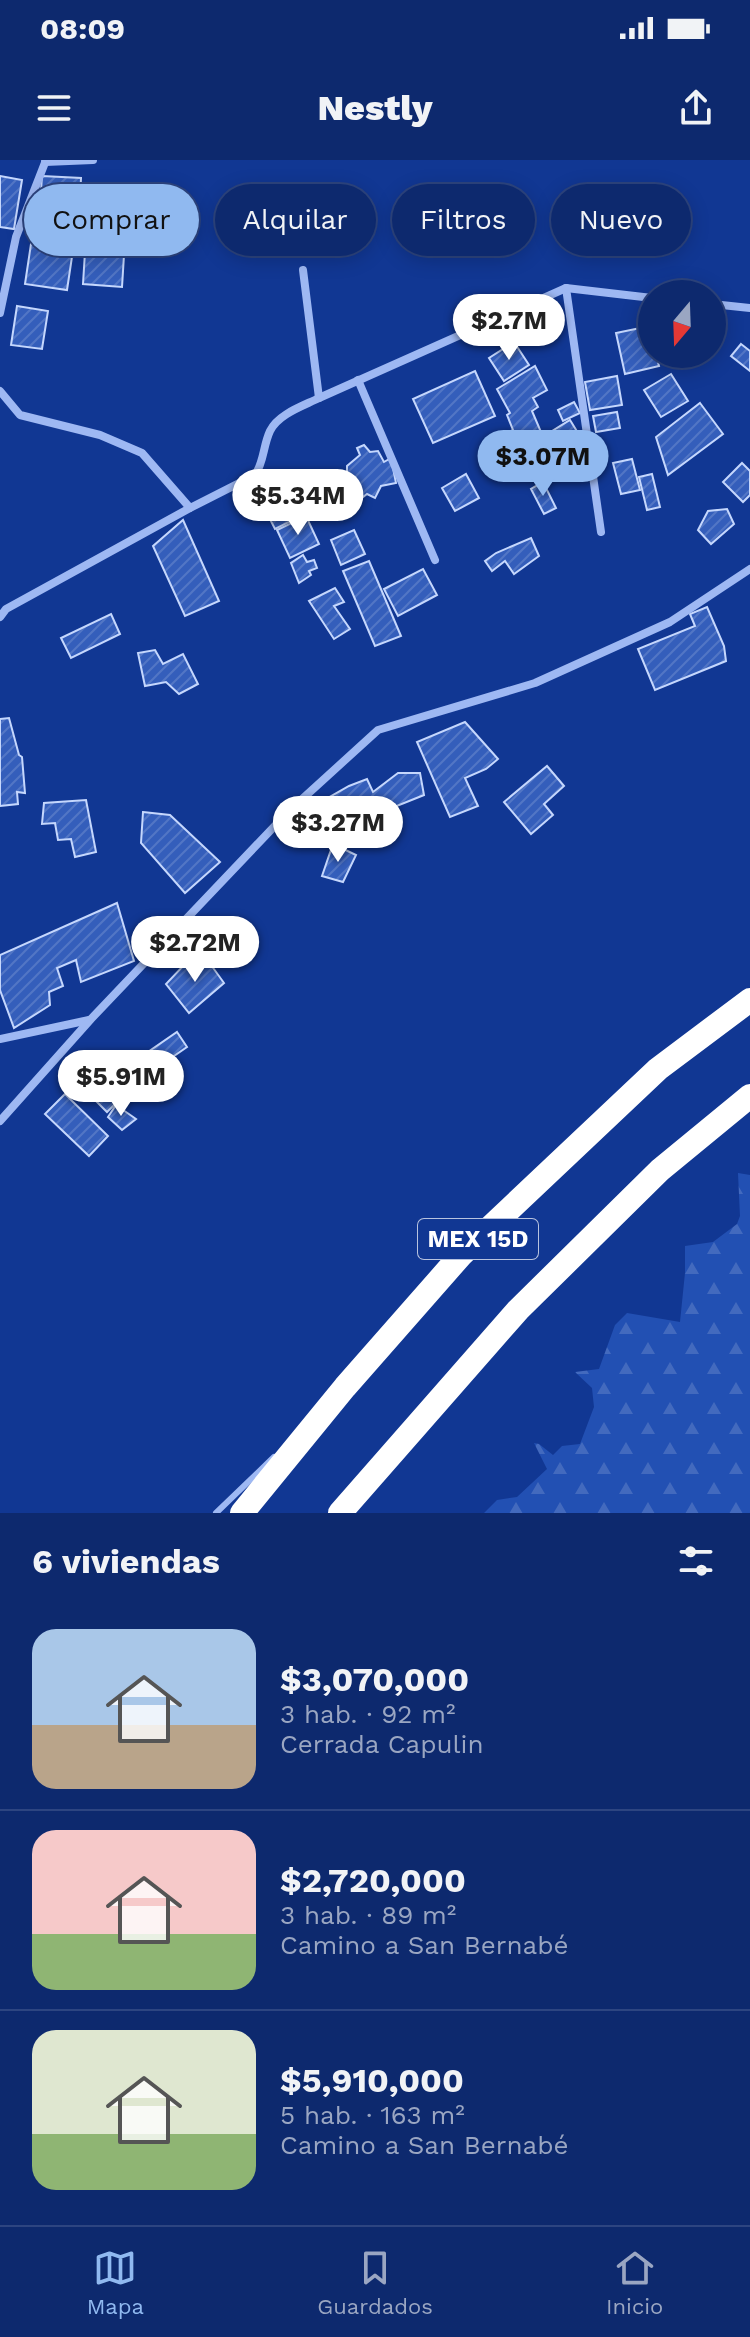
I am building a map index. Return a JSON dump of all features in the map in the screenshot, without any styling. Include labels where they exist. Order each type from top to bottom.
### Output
[{"type":"highway","name":"MEX 15D","points":[[242,1513],[345,1387],[461,1255],[658,1069],[750,1000]]},
{"type":"highway","name":"MEX 15D","points":[[340,1513],[518,1310],[660,1170],[750,1096]]},
{"type":"street","points":[[0,313],[16,237],[46,161],[93,160]]},
{"type":"street","points":[[303,270],[319,398]]},
{"type":"street","points":[[566,288],[601,532]]},
{"type":"street","points":[[0,617],[6,609],[255,475],[261,466],[270,431],[279,419],[319,398],[566,288],[638,296]]},
{"type":"street","points":[[726,305],[750,308]]},
{"type":"street","points":[[358,380],[435,560]]},
{"type":"street","points":[[0,391],[20,415],[100,435],[142,453],[190,508]]},
{"type":"street","points":[[0,1121],[91,1019],[289,811],[378,730],[535,683],[670,622],[750,569]]},
{"type":"street","points":[[0,1039],[91,1019]]},
{"type":"lane","points":[[292,1439],[345,1387]]},
{"type":"lane","points":[[216,1513],[281,1450]]},
{"type":"green space","points":[[738,1173],[750,1175],[750,1513],[484,1513],[497,1500],[517,1497],[547,1469],[534,1443],[553,1455],[562,1446],[580,1444],[594,1407],[592,1388],[575,1372],[599,1369],[615,1325],[627,1313],[680,1322],[685,1246],[713,1242],[737,1224],[740,1216]]},
{"type":"building","points":[[0,176],[22,180],[14,229],[0,227]]},
{"type":"building","points":[[42,176],[81,178],[81,184],[41,184]]},
{"type":"building","points":[[29,256],[72,256],[67,290],[25,284]]},
{"type":"building","points":[[85,256],[124,256],[122,287],[83,284]]},
{"type":"building","points":[[17,306],[48,311],[42,349],[11,345]]},
{"type":"building","points":[[557,315],[562,327],[542,336],[536,324]]},
{"type":"building","points":[[638,328],[638,368],[650,368],[625,374],[616,333]]},
{"type":"building","points":[[514,342],[529,365],[504,381],[489,358]]},
{"type":"building","points":[[741,344],[750,351],[750,371],[731,356]]},
{"type":"building","points":[[535,366],[547,390],[533,398],[538,407],[532,411],[541,432],[513,446],[507,433],[513,430],[507,415],[510,413],[497,389]]},
{"type":"building","points":[[475,371],[495,416],[433,443],[413,399]]},
{"type":"building","points":[[671,374],[688,401],[661,417],[644,390]]},
{"type":"building","points":[[617,376],[622,405],[590,410],[585,382]]},
{"type":"building","points":[[574,402],[580,413],[563,421],[558,410]]},
{"type":"building","points":[[700,403],[723,434],[668,475],[656,437]]},
{"type":"building","points":[[617,412],[620,428],[596,432],[593,416]]},
{"type":"building","points":[[570,420],[586,446],[557,465],[549,433]]},
{"type":"building","points":[[364,445],[370,452],[378,451],[384,462],[391,458],[396,483],[381,486],[375,498],[349,491],[339,478],[360,455],[357,448]]},
{"type":"building","points":[[535,450],[540,473],[522,475],[519,458]]},
{"type":"building","points":[[632,459],[640,490],[621,494],[613,463]]},
{"type":"building","points":[[742,463],[750,471],[750,495],[743,502],[723,482]]},
{"type":"building","points":[[288,473],[304,503],[294,508],[295,519],[275,529],[255,490]]},
{"type":"building","points":[[466,474],[479,498],[455,511],[442,488]]},
{"type":"building","points":[[652,474],[660,507],[647,510],[639,477]]},
{"type":"building","points":[[543,482],[556,508],[544,514],[531,489]]},
{"type":"building","points":[[727,509],[734,524],[711,544],[698,530],[708,511]]},
{"type":"building","points":[[306,516],[319,544],[290,558],[277,530]]},
{"type":"building","points":[[183,520],[219,601],[185,616],[153,546]]},
{"type":"building","points":[[354,530],[365,554],[341,565],[331,540]]},
{"type":"building","points":[[531,538],[539,556],[514,574],[505,561],[492,571],[485,561],[496,553]]},
{"type":"building","points":[[303,555],[307,562],[314,560],[317,568],[309,571],[311,575],[299,583],[291,563]]},
{"type":"building","points":[[369,561],[401,636],[375,646],[343,571]]},
{"type":"building","points":[[423,569],[437,595],[398,616],[384,589]]},
{"type":"building","points":[[335,588],[344,602],[334,606],[350,629],[334,639],[309,601]]},
{"type":"building","points":[[707,607],[724,646],[726,661],[655,690],[638,649],[695,626],[690,614]]},
{"type":"building","points":[[111,614],[120,634],[71,658],[61,638]]},
{"type":"building","points":[[155,650],[163,664],[183,654],[198,684],[179,694],[166,682],[145,686],[138,653]]},
{"type":"building","points":[[9,718],[22,757],[25,793],[17,792],[18,804],[0,806],[0,719]]},
{"type":"building","points":[[465,722],[498,759],[486,769],[465,778],[478,806],[450,817],[417,742]]},
{"type":"building","points":[[547,766],[564,786],[544,804],[553,815],[531,834],[504,802]]},
{"type":"building","points":[[398,773],[420,773],[424,795],[379,813],[351,841],[328,798],[367,779],[373,792]]},
{"type":"building","points":[[86,800],[96,852],[75,857],[71,839],[58,840],[55,823],[42,824],[44,803]]},
{"type":"building","points":[[143,812],[170,815],[220,862],[185,893],[141,843]]},
{"type":"building","points":[[333,844],[356,855],[343,882],[322,876]]},
{"type":"building","points":[[117,903],[134,961],[81,982],[76,960],[57,968],[63,986],[49,992],[50,1005],[14,1028],[0,990],[0,955]]},
{"type":"building","points":[[206,958],[224,983],[189,1013],[166,984],[185,964],[189,969]]},
{"type":"building","points":[[177,1032],[187,1047],[142,1078],[132,1063]]},
{"type":"building","points":[[90,1071],[104,1083],[94,1095],[80,1084]]},
{"type":"building","points":[[112,1079],[126,1093],[107,1112],[93,1098]]},
{"type":"building","points":[[65,1094],[108,1136],[89,1156],[45,1114]]},
{"type":"building","points":[[116,1105],[136,1119],[122,1130],[108,1117]]}]
